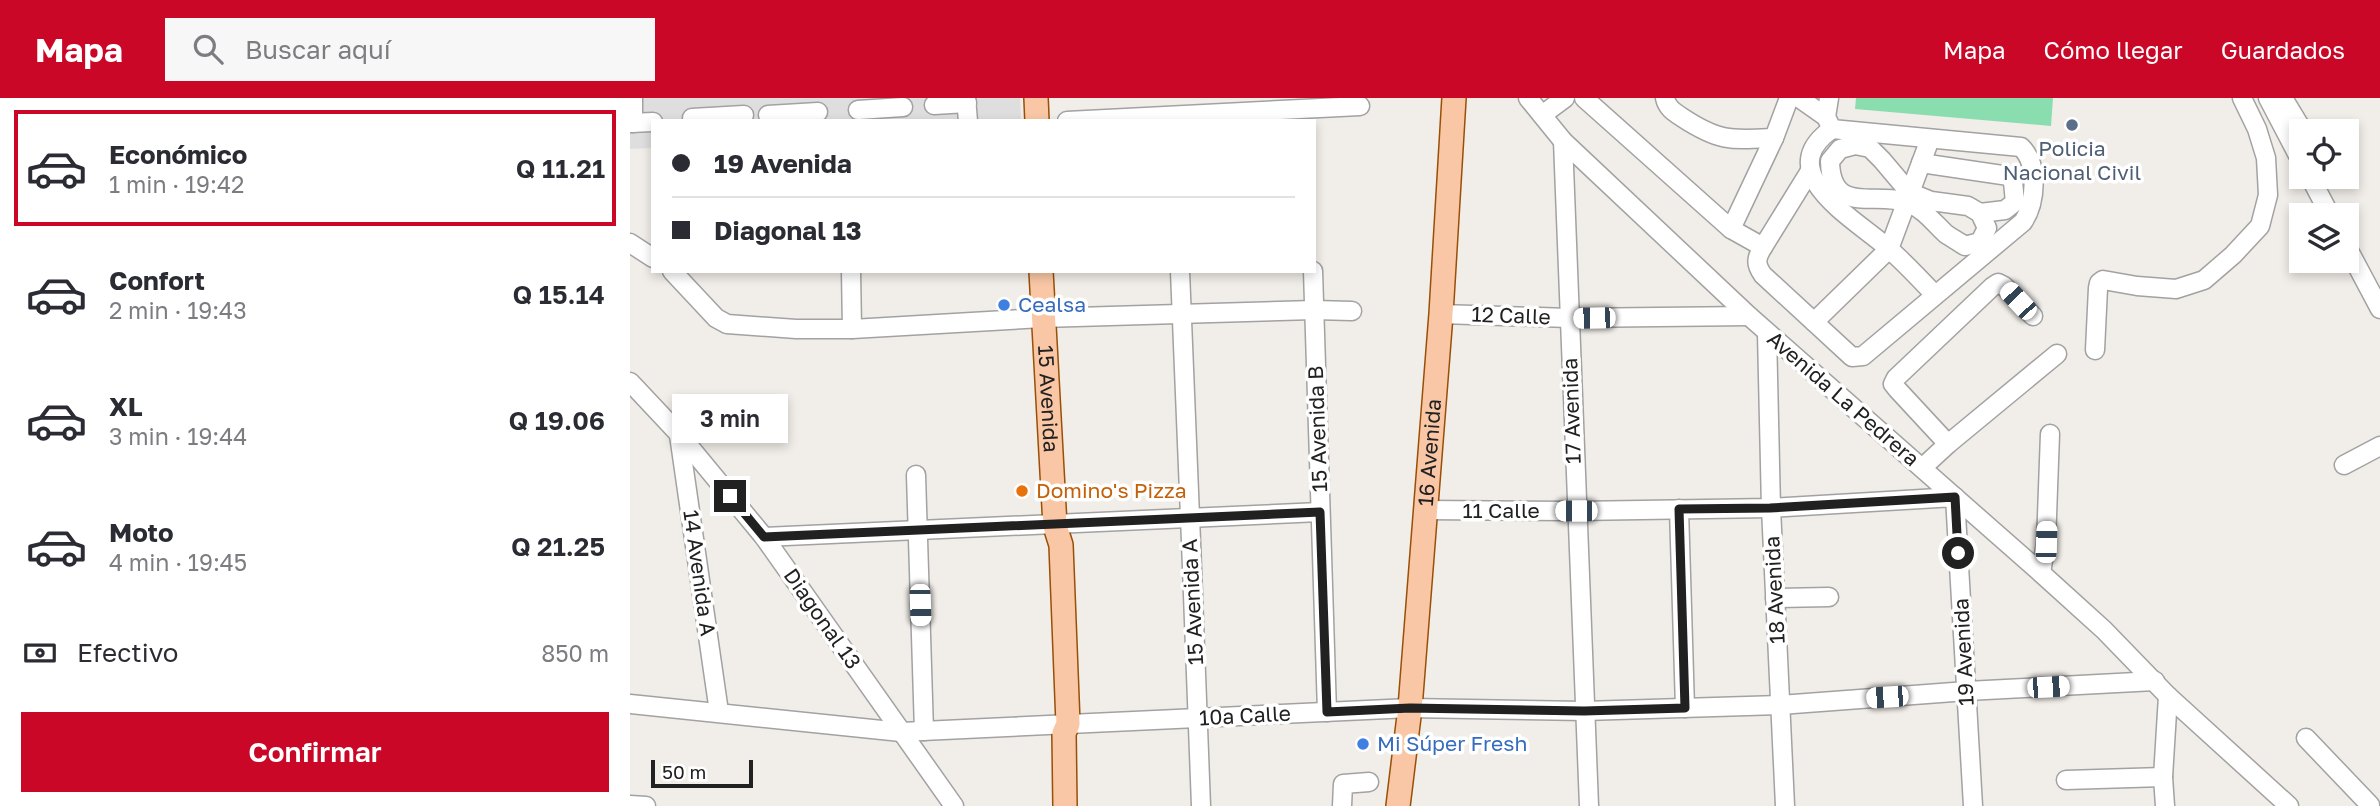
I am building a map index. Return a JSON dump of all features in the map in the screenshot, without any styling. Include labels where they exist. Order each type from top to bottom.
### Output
[{"type":"main road","points":[[1036,98],[1037,119]]},
{"type":"main road","name":"16 Avenida","points":[[1398,806],[1410,708],[1441,314],[1454,98]]},
{"type":"main road","name":"15 Avenida","points":[[1041,273],[1055,525],[1061,545],[1065,806]]},
{"type":"street","points":[[633,98],[632,123],[651,122]]},
{"type":"street","points":[[715,98],[716,117]]},
{"type":"street","points":[[1535,103],[1564,98]]},
{"type":"street","points":[[1584,98],[1731,229],[1763,247]]},
{"type":"street","points":[[1665,98],[1671,110],[1706,133],[1731,140],[1774,138]]},
{"type":"street","points":[[1731,229],[1774,138],[1789,98]]},
{"type":"street","points":[[1799,98],[1829,123],[1930,139],[2021,147],[2028,153],[2032,164],[2033,184],[2029,214],[2023,222],[1863,356],[1852,357],[1756,266],[1757,257],[1810,171],[1811,158],[1829,123],[1829,98]]},
{"type":"street","points":[[2095,349],[2098,288],[2103,280],[2176,289],[2194,283],[2204,279],[2233,255],[2260,226],[2268,195],[2266,158],[2257,129],[2242,98]]},
{"type":"street","points":[[2268,98],[2289,125]]},
{"type":"street","points":[[2283,98],[2291,119]]},
{"type":"street","name":"Avenida La Pedrera","points":[[1535,103],[1563,141],[1749,316],[2041,573],[2168,696],[2289,806]]},
{"type":"street","points":[[858,110],[878,104],[903,107]]},
{"type":"street","points":[[934,105],[967,107]]},
{"type":"street","points":[[768,115],[792,106],[818,112]]},
{"type":"street","points":[[1088,119],[1173,111],[1360,106]]},
{"type":"street","points":[[692,118],[744,115]]},
{"type":"street","points":[[1814,322],[1889,249],[1930,139]]},
{"type":"street","name":"17 Avenida","points":[[1563,141],[1589,806]]},
{"type":"street","points":[[1921,163],[2009,176],[2013,182],[2015,202],[2005,210],[1980,213]]},
{"type":"street","points":[[1810,171],[1821,192],[1889,249],[1935,295]]},
{"type":"street","points":[[1908,197],[1969,206],[1980,213],[1987,228],[1979,242],[1965,246],[1946,233],[1908,197]]},
{"type":"street","points":[[630,243],[651,257]]},
{"type":"street","points":[[2359,270],[2380,309]]},
{"type":"street","points":[[674,273],[716,318],[727,324],[796,329],[852,329],[1042,318],[1352,311]]},
{"type":"street","points":[[851,273],[852,329]]},
{"type":"street","name":"15 Avenida A","points":[[1180,273],[1189,518],[1195,603],[1200,806]]},
{"type":"street","name":"15 Avenida B","points":[[1313,273],[1327,712]]},
{"type":"street","points":[[1948,444],[1896,390],[1893,384],[1896,378],[1998,283],[2033,316]]},
{"type":"street","name":"12 Calle","points":[[1441,314],[1569,318],[1749,316]]},
{"type":"street","name":"18 Avenida","points":[[1768,333],[1770,508],[1785,806]]},
{"type":"street","points":[[1922,468],[2057,354]]},
{"type":"street","name":"Diagonal 13","points":[[630,382],[679,435],[764,537],[954,806]]},
{"type":"street","points":[[2041,573],[2046,542],[2050,434]]},
{"type":"street","name":"14 Avenida A","points":[[679,435],[719,712]]},
{"type":"street","points":[[2344,465],[2380,446]]},
{"type":"street","points":[[916,475],[924,731]]},
{"type":"street","name":"11 Calle","points":[[1424,510],[1770,508],[1955,497]]},
{"type":"street","name":"19 Avenida","points":[[1955,497],[1973,806]]},
{"type":"street","points":[[1679,509],[1685,708]]},
{"type":"street","points":[[764,537],[1320,512]]},
{"type":"street","points":[[1775,598],[1829,597]]},
{"type":"street","name":"10a Calle","points":[[630,704],[901,732],[1064,727],[1410,708],[1584,711],[1780,705],[2155,681]]},
{"type":"street","points":[[2165,806],[2163,777],[2168,696]]},
{"type":"street","points":[[2306,738],[2370,806]]},
{"type":"street","points":[[2066,780],[2163,777]]},
{"type":"street","points":[[1342,806],[1343,784],[1369,782]]},
{"type":"street","points":[[630,805],[646,806]]},
{"type":"shaded area","points":[[630,98],[1020,98],[1021,119],[651,119],[651,148],[630,149]]},
{"type":"green space","points":[[1856,98],[2053,98],[2051,126],[1855,109]]},
{"type":"place","name":"Policia Nacional Civil","points":[[2072,125]]},
{"type":"place","name":"Cealsa","points":[[1004,305]]},
{"type":"place","name":"Domino's Pizza","points":[[1022,491]]},
{"type":"place","name":"Mi Súper Fresh","points":[[1363,744]]},
{"type":"route","points":[[730,496],[764,537],[1320,512],[1327,712],[1410,708],[1584,711],[1685,708],[1679,509],[1770,508],[1955,497],[1958,553]]}]
